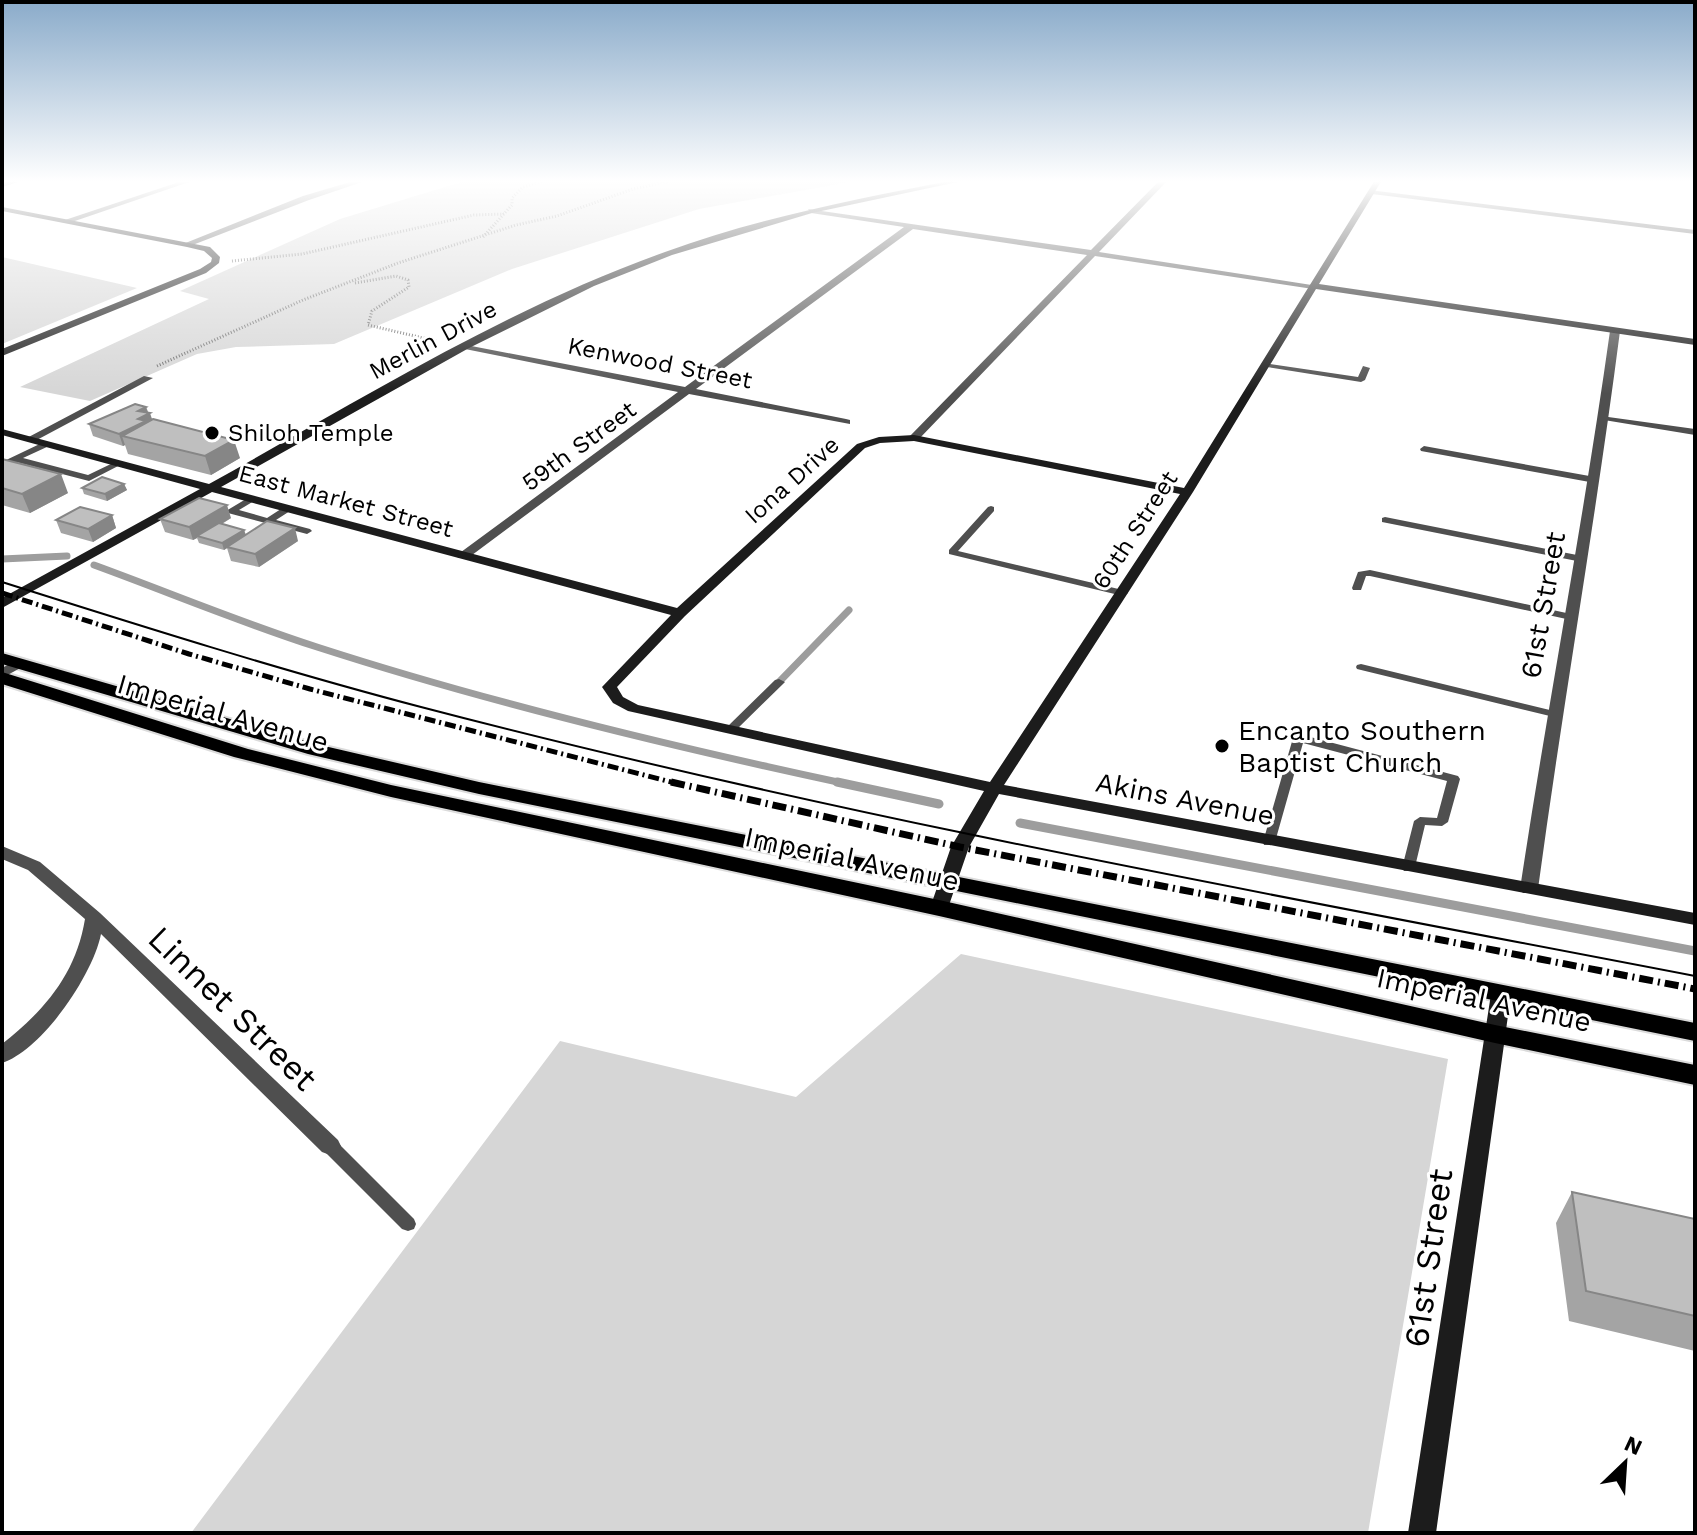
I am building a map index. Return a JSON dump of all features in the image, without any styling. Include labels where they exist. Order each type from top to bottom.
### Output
[{"type":"main road","name":"Imperial Avenue","points":[[6,668],[315,750],[479,788],[1695,1032]]},
{"type":"main road","name":"Imperial Avenue","points":[[6,668],[241,753],[391,791],[939,908],[1495,1034],[1695,1075]]},
{"type":"street","points":[[2,353],[203,271],[215,263],[214,253],[210,252]]},
{"type":"street","name":"Merlin Drive","points":[[2,604],[465,346],[591,284],[674,252]]},
{"type":"street","name":"59th Street","points":[[463,555],[876,252]]},
{"type":"street","points":[[1079,252],[1695,342]]},
{"type":"street","points":[[914,438],[1096,252]]},
{"type":"street","name":"60th Street","points":[[939,908],[960,847],[994,788],[1123,593],[1335,252]]},
{"type":"street","name":"61st Street","points":[[1529,889],[1554,714],[1595,480],[1615,331]]},
{"type":"street","name":"Kenwood Street","points":[[465,346],[846,422]]},
{"type":"street","points":[[29,440],[148,378]]},
{"type":"street","name":"East Market Street","points":[[2,432],[680,613]]},
{"type":"street","points":[[914,438],[1187,492]]},
{"type":"street","name":"Iona Drive","points":[[668,714],[633,708],[618,700],[609,687],[680,613],[861,446],[879,440],[914,438]]},
{"type":"street","name":"Akins Avenue","points":[[668,714],[994,788],[1269,842],[1695,919]]},
{"type":"street","name":"Linnet Street","points":[[2,852],[34,866],[94,917],[330,1146]]},
{"type":"street","points":[[2,1055],[45,1018],[78,976],[87,955],[94,917]]},
{"type":"street","name":"61st Street","points":[[1422,1533],[1501,994]]},
{"type":"lane","points":[[1267,365],[1361,380],[1366,368]]},
{"type":"lane","points":[[1604,418],[1695,432]]},
{"type":"lane","points":[[2,465],[46,444]]},
{"type":"lane","points":[[1424,449],[1595,480]]},
{"type":"lane","points":[[15,459],[89,478],[118,464]]},
{"type":"lane","points":[[251,499],[231,511],[307,531]]},
{"type":"lane","points":[[268,521],[287,509]]},
{"type":"lane","points":[[991,509],[952,552],[1123,593]]},
{"type":"lane","points":[[1385,520],[1582,559]]},
{"type":"lane","points":[[1357,588],[1362,574],[1370,573],[1571,617]]},
{"type":"lane","points":[[1361,667],[1554,714]]},
{"type":"lane","points":[[731,729],[779,682]]},
{"type":"lane","points":[[1269,842],[1299,738],[1454,779],[1442,822],[1420,821],[1409,868]]},
{"type":"lane","name":"Linnet Street","points":[[330,1146],[408,1224]]},
{"type":"path","points":[[215,263],[312,252]]},
{"type":"path","points":[[148,378],[149,370],[181,354],[342,285],[437,252]]},
{"type":"path","points":[[342,285],[396,276],[408,280],[409,287],[372,311],[368,325],[465,346]]},
{"type":"shaded area","points":[[267,252],[566,252],[512,269],[334,344],[236,347],[197,354],[90,401],[20,387],[209,299],[180,291]]},
{"type":"shaded area","points":[[2,257],[137,288],[2,344]]},
{"type":"shaded area","points":[[961,954],[1448,1059],[1368,1533],[191,1533],[560,1041],[796,1097]]},
{"type":"building","points":[[135,404],[146,407],[138,411],[150,413],[138,419],[146,421],[119,434],[89,424]]},
{"type":"building","points":[[153,419],[234,440],[205,456],[122,436]]},
{"type":"building","points":[[2,459],[61,474],[22,494],[2,488]]},
{"type":"building","points":[[102,477],[124,484],[105,494],[82,488]]},
{"type":"building","points":[[199,498],[227,505],[189,527],[160,519]]},
{"type":"building","points":[[80,507],[112,515],[88,529],[56,520]]},
{"type":"building","points":[[267,521],[295,528],[255,554],[227,547]]},
{"type":"building","points":[[219,523],[244,530],[222,543],[197,536]]},
{"type":"building","points":[[1572,1192],[1695,1219],[1695,1316],[1586,1291]]},
{"type":"waterway","points":[[2,559],[67,556]]},
{"type":"waterway","points":[[94,565],[289,638],[448,687],[647,739],[847,784]]},
{"type":"waterway","points":[[779,682],[849,610]]},
{"type":"waterway","points":[[837,782],[939,804]]},
{"type":"waterway","points":[[1020,823],[1695,951]]},
{"type":"tram line","points":[[2,582],[368,693],[737,784],[1215,884],[1695,976]]},
{"type":"railway","points":[[2,593],[189,654],[310,689],[673,782]]},
{"type":"railway","points":[[673,782],[960,847],[1695,989]]},
{"type":"railway","points":[[673,782],[679,784]]},
{"type":"place","name":"Shiloh Temple","points":[[212,433]]},
{"type":"place","name":"Encanto Southern Baptist Church","points":[[1222,746]]}]
